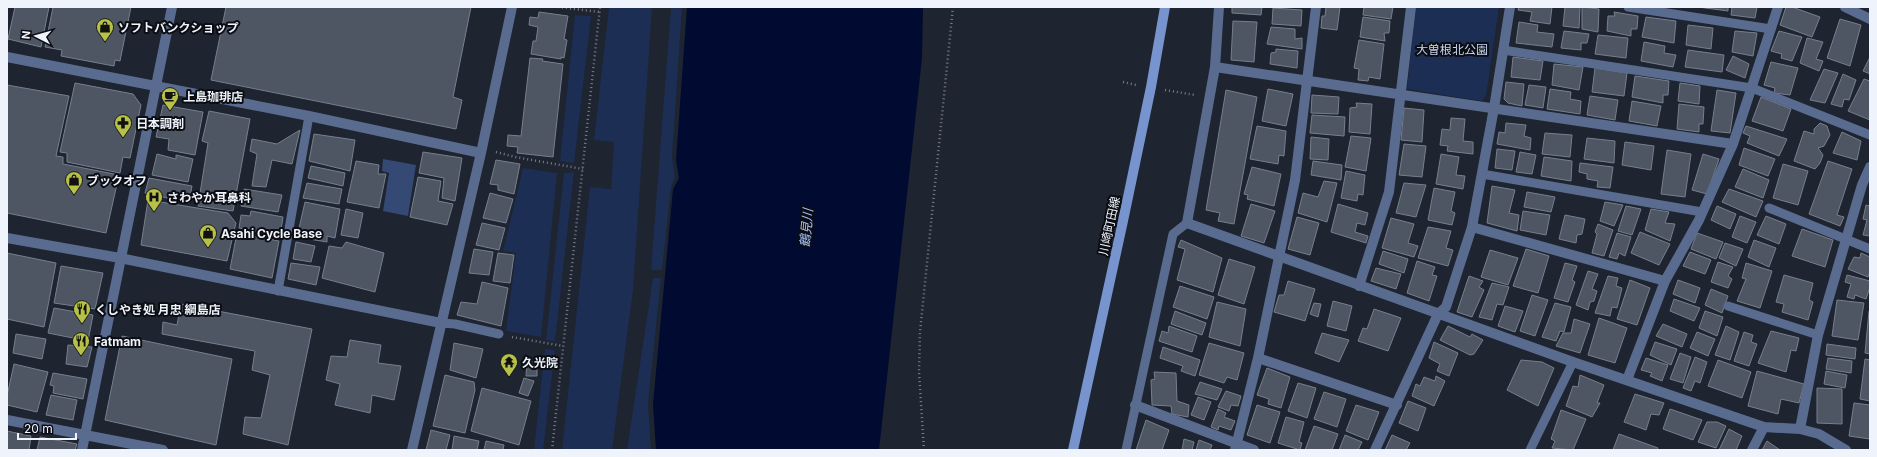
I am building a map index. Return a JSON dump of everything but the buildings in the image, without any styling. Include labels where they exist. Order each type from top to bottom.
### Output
[{"type":"main road","name":"川崎町田線","points":[[1073,450],[1128,198],[1151,87],[1165,7]]},
{"type":"street","points":[[82,450],[172,7]]},
{"type":"street","points":[[412,450],[482,151],[512,7]]},
{"type":"street","points":[[1219,7],[1214,67],[1187,223],[1573,362],[1764,427],[1800,429],[1819,434],[1846,450]]},
{"type":"street","points":[[1236,447],[1258,358],[1295,180],[1316,7]]},
{"type":"street","points":[[1359,286],[1389,192],[1411,7]]},
{"type":"street","points":[[1375,450],[1438,314],[1446,307],[1472,227],[1494,108],[1510,7]]},
{"type":"street","points":[[1627,380],[1666,281],[1702,212],[1733,144],[1778,7]]},
{"type":"street","points":[[1845,7],[1870,19]]},
{"type":"street","points":[[7,57],[482,151]]},
{"type":"street","points":[[1214,67],[1733,144]]},
{"type":"street","points":[[1800,429],[1818,336],[1862,185],[1870,167]]},
{"type":"street","points":[[1472,227],[1666,281]]},
{"type":"street","points":[[7,238],[120,258],[441,323]]},
{"type":"street","points":[[1258,358],[1396,405]]},
{"type":"street","points":[[1135,405],[1236,447],[1254,450]]},
{"type":"street","points":[[7,420],[164,450]]},
{"type":"street","points":[[1752,450],[1764,427]]},
{"type":"lane","points":[[1628,7],[1771,29]]},
{"type":"lane","points":[[1504,50],[1752,88],[1870,134]]},
{"type":"lane","points":[[278,291],[309,116]]},
{"type":"lane","points":[[1482,174],[1702,212]]},
{"type":"lane","points":[[1769,208],[1870,249]]},
{"type":"lane","points":[[1126,450],[1173,234],[1187,223]]},
{"type":"lane","points":[[1728,306],[1818,336]]},
{"type":"lane","points":[[441,323],[455,324],[499,334]]},
{"type":"lane","points":[[1530,450],[1573,362]]},
{"type":"path","points":[[558,7],[600,12]]},
{"type":"path","points":[[552,450],[600,7]]},
{"type":"path","points":[[924,450],[919,372],[920,332],[953,7]]},
{"type":"path","points":[[1123,82],[1142,86]]},
{"type":"path","points":[[1159,89],[1202,96]]},
{"type":"path","points":[[482,151],[583,169]]},
{"type":"path","points":[[499,334],[564,346]]},
{"type":"green space","points":[[609,7],[652,7],[633,290],[612,450],[562,450],[590,187],[611,189],[614,142],[594,140]]},
{"type":"green space","points":[[671,7],[682,7],[672,157],[675,177],[671,187],[662,270],[651,270]]},
{"type":"green space","name":"大曽根北公園","points":[[1416,7],[1499,7],[1486,96],[1482,101],[1407,89]]},
{"type":"green space","points":[[575,15],[591,16],[574,163],[560,161]]},
{"type":"green space","points":[[523,168],[557,173],[541,337],[506,331],[516,253],[503,251]]},
{"type":"green space","points":[[574,172],[555,341],[546,340],[564,173]]},
{"type":"green space","points":[[653,278],[661,278],[648,403],[651,450],[627,450]]},
{"type":"green space","points":[[545,349],[555,350],[543,450],[534,450]]},
{"type":"shaded area","points":[[383,159],[416,165],[408,216],[383,211],[389,173],[382,171]]},
{"type":"water","name":"鶴見川","points":[[687,7],[923,7],[922,58],[879,450],[656,450],[653,404],[673,189],[679,178],[676,160]]},
{"type":"place","name":"ソフトバンクショップ","points":[[105,42]]},
{"type":"place","name":"上島珈琲店","points":[[170,111]]},
{"type":"place","name":"日本調剤","points":[[123,138]]},
{"type":"place","name":"ブックオフ","points":[[74,195]]},
{"type":"place","name":"さわやか耳鼻科","points":[[154,212]]},
{"type":"place","name":"Asahi Cycle Base","points":[[208,248]]},
{"type":"place","name":"くしやき処 月忠 綱島店","points":[[82,324]]},
{"type":"place","name":"Fatmam","points":[[81,356]]},
{"type":"place","name":"久光院","points":[[509,377]]}]
